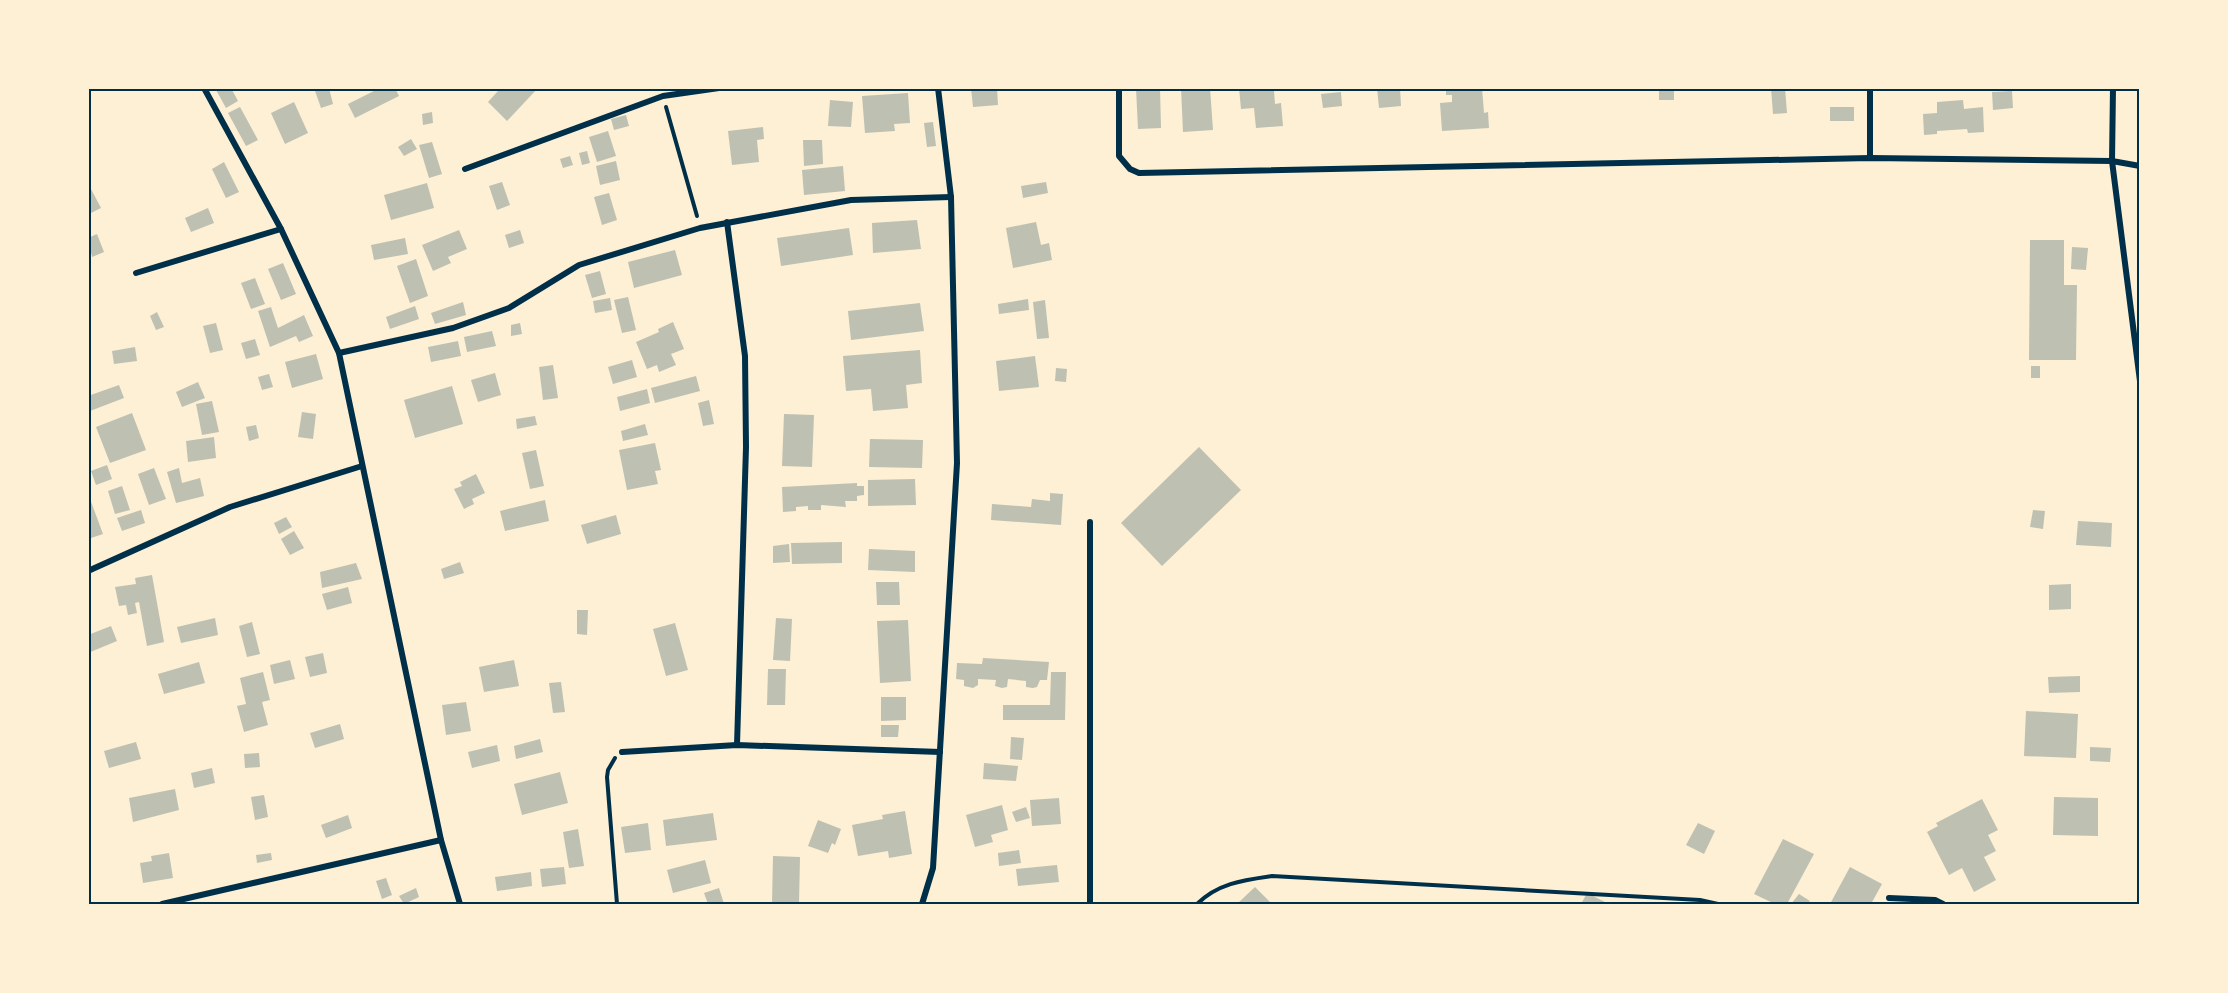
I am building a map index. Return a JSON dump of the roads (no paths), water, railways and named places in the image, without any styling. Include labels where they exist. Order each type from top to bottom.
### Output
[{"type":"street","points":[[204,88],[281,230],[339,353],[441,840],[460,904]]},
{"type":"street","points":[[661,88],[663,96]]},
{"type":"street","points":[[465,169],[663,96],[719,88]]},
{"type":"street","points":[[922,904],[933,868],[957,463],[951,197],[938,88]]},
{"type":"street","points":[[1119,88],[1119,156],[1130,169],[1139,173],[1870,158],[2112,161],[2139,166]]},
{"type":"street","points":[[1870,88],[1870,158]]},
{"type":"street","points":[[2113,88],[2112,161],[2139,381]]},
{"type":"street","points":[[339,353],[453,328],[509,308],[579,265],[700,228],[851,200],[951,197]]},
{"type":"street","points":[[728,222],[745,356],[746,447],[737,745]]},
{"type":"street","points":[[136,273],[281,230]]},
{"type":"street","points":[[88,571],[230,507],[362,466]]},
{"type":"street","points":[[1090,522],[1090,904]]},
{"type":"street","points":[[622,752],[737,745],[940,752]]},
{"type":"street","points":[[162,904],[441,840]]},
{"type":"street","points":[[1889,898],[1935,900],[1943,904]]}]
